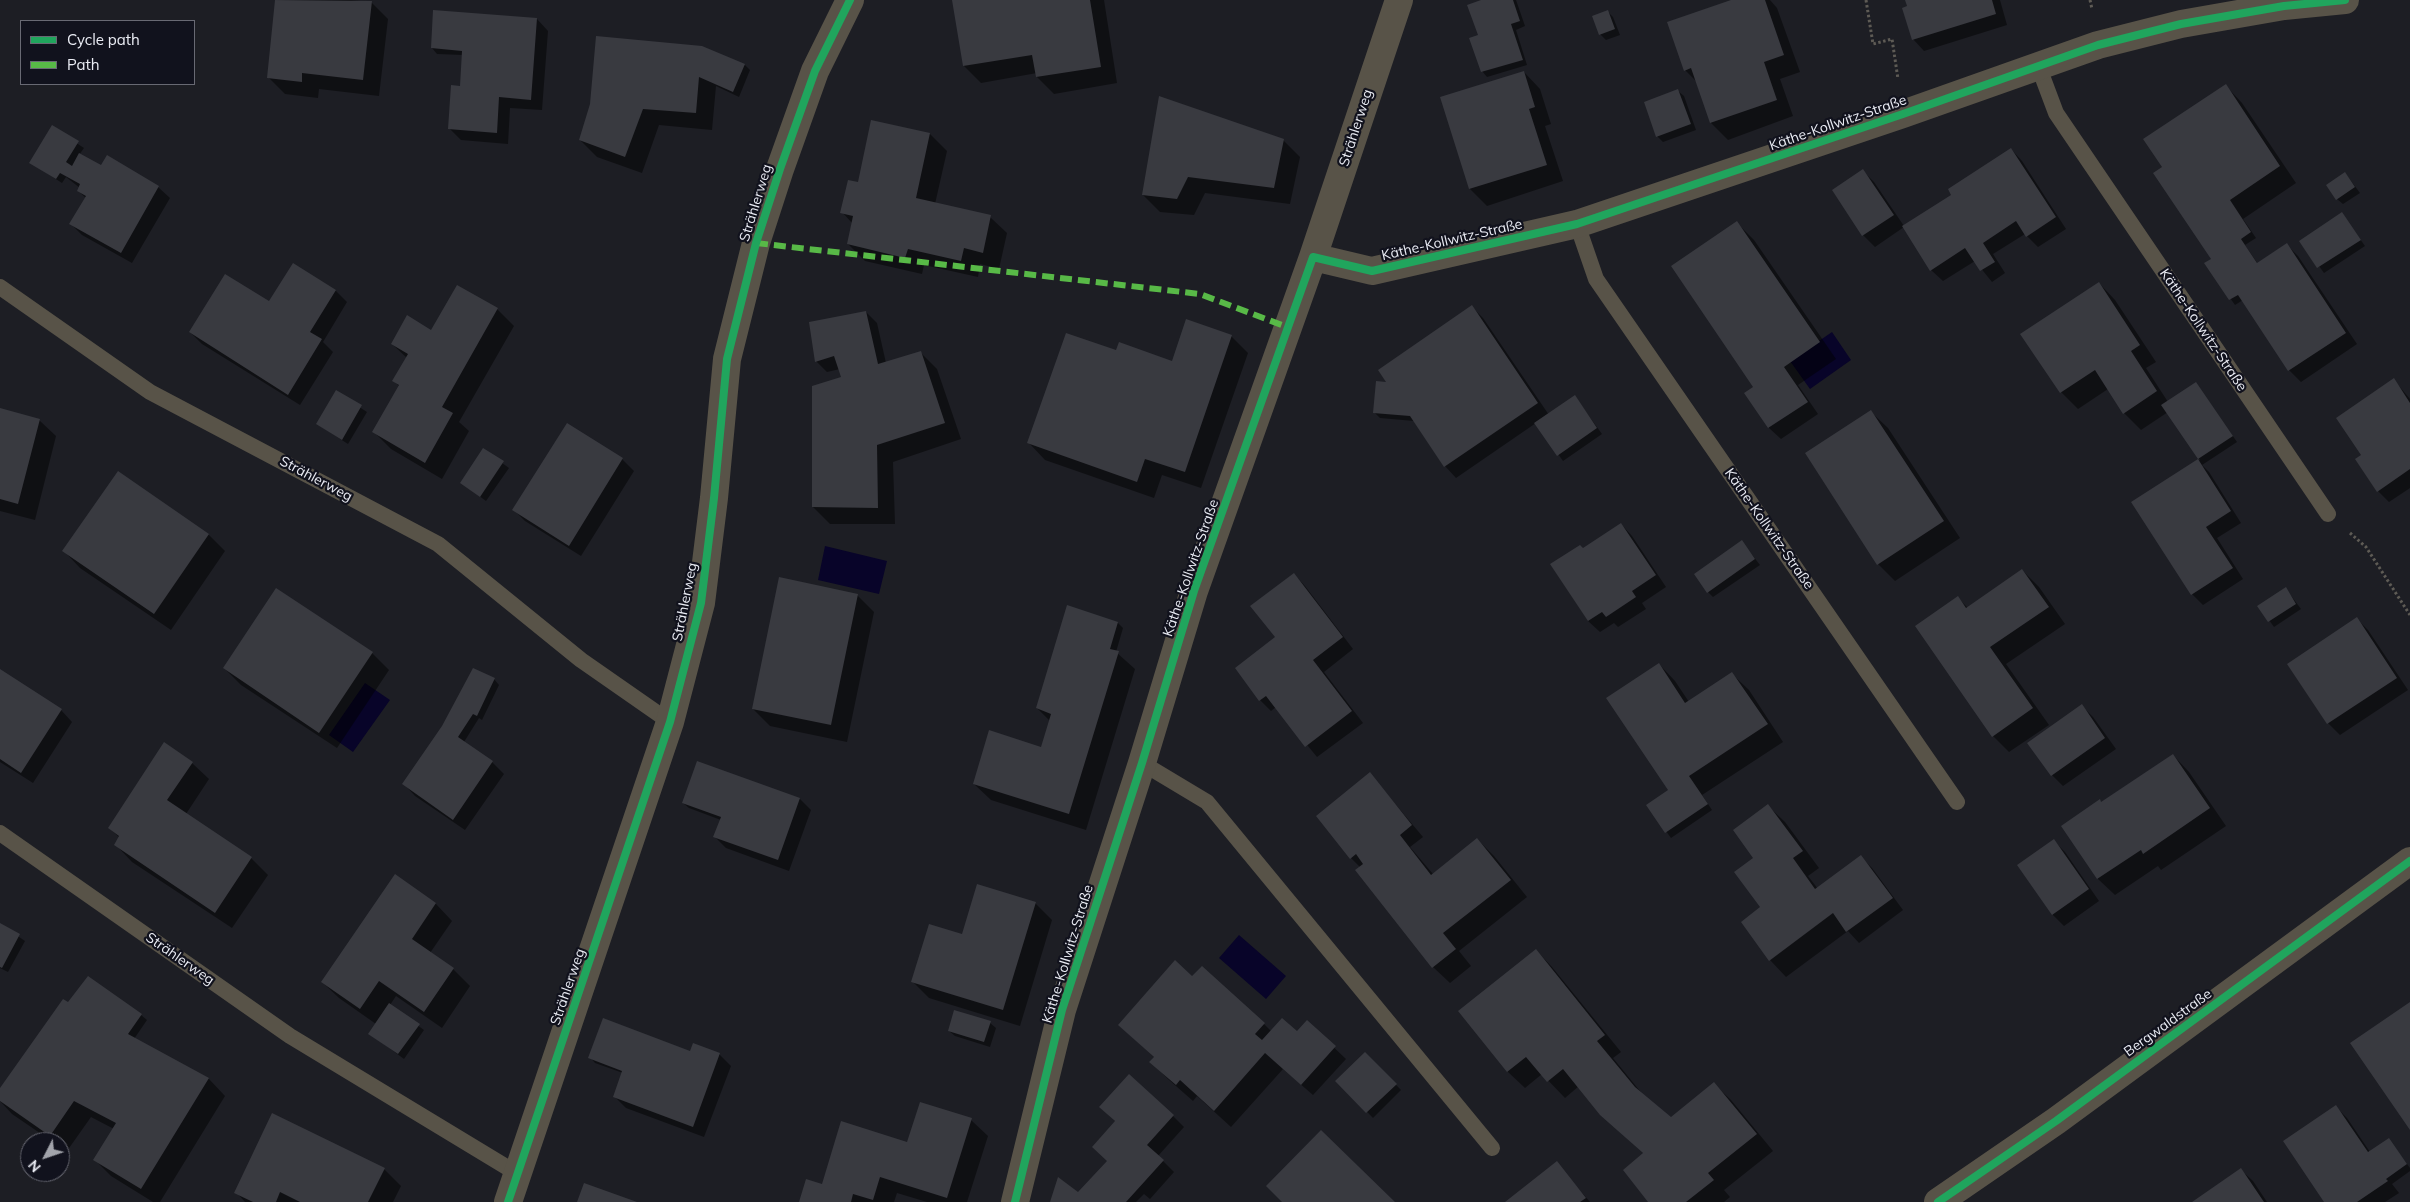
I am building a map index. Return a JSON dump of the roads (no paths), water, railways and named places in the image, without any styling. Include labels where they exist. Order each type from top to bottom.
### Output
[{"type":"street","name":"Strählerweg","points":[[508,1202],[670,722],[701,603],[714,498],[727,359],[756,243],[780,170],[815,71],[850,0]]},
{"type":"street","name":"Strählerweg","points":[[1313,257],[1399,0]]},
{"type":"street","name":"Käthe-Kollwitz-Straße","points":[[1015,1202],[1062,1010],[1142,763],[1194,591],[1313,257],[1372,271],[1577,224],[1903,114],[2098,44],[2181,24],[2284,6],[2345,0]]},
{"type":"street","name":"Bergwaldstraße","points":[[1938,1202],[2056,1121],[2410,862]]},
{"type":"lane","name":"Käthe-Kollwitz-Straße","points":[[2038,65],[2056,113],[2328,514]]},
{"type":"lane","name":"Käthe-Kollwitz-Straße","points":[[1577,224],[1596,280],[1957,802]]},
{"type":"lane","name":"Strählerweg","points":[[0,287],[150,392],[438,544],[503,594],[581,660],[670,722]]},
{"type":"lane","points":[[1142,763],[1206,802],[1492,1148]]},
{"type":"lane","name":"Strählerweg","points":[[0,832],[290,1036],[518,1174]]}]
